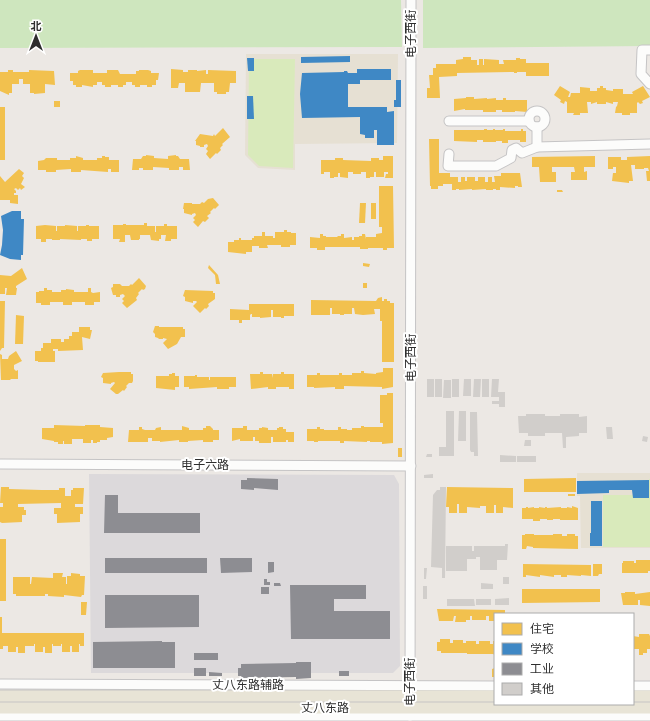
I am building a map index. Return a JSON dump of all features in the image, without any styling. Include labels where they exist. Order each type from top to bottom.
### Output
[{"type":"main road","name":"丈八东路","points":[[0,696],[410,690],[494,696]]},
{"type":"main road","points":[[634,696],[650,696]]},
{"type":"main road","name":"丈八东路","points":[[0,708],[334,715],[410,712],[650,708]]},
{"type":"street","name":"电子西街","points":[[410,712],[411,0]]},
{"type":"street","points":[[650,50],[642,50],[641,74],[650,84]]},
{"type":"street","points":[[449,121],[528,121],[531,125],[537,127],[543,124],[544,116],[538,111],[531,113],[528,121]]},
{"type":"street","points":[[537,127],[537,147]]},
{"type":"street","points":[[449,154],[448,166],[496,166],[511,158],[512,150],[516,148],[522,153],[537,147],[650,144]]},
{"type":"street","name":"电子六路","points":[[0,464],[411,466]]},
{"type":"street","name":"丈八东路辅路","points":[[0,684],[410,690],[494,686]]},
{"type":"street","points":[[634,686],[650,686]]},
{"type":"street","points":[[410,712],[650,716]]},
{"type":"street","points":[[0,716],[334,715]]},
{"type":"shaded area","points":[[246,54],[398,54],[397,143],[295,144],[295,170],[258,168],[245,155]]},
{"type":"shaded area","points":[[577,473],[650,473],[650,548],[581,548],[580,496],[577,496]]},
{"type":"shaded area","points":[[89,474],[394,475],[399,484],[400,666],[393,673],[91,673]]},
{"type":"green space","points":[[0,0],[401,0],[402,47],[0,48]]},
{"type":"green space","points":[[423,0],[650,0],[650,46],[423,48]]},
{"type":"green space","points":[[249,59],[295,59],[293,168],[259,166],[248,155]]},
{"type":"green space","points":[[649,479],[650,547],[603,547],[603,495],[649,495]]},
{"type":"building: 住宅","points":[[463,57],[471,57],[471,60],[477,60],[477,65],[479,65],[479,59],[483,59],[483,65],[484,59],[499,60],[499,64],[504,64],[503,60],[516,60],[516,58],[526,59],[526,63],[549,63],[549,76],[526,76],[526,72],[457,73],[457,76],[439,77],[440,98],[427,98],[427,88],[430,88],[429,75],[433,75],[433,68],[436,68],[436,64],[456,64],[456,60],[463,59]]},
{"type":"building: 住宅","points":[[171,69],[183,70],[183,72],[188,72],[188,70],[206,70],[206,74],[208,74],[208,70],[236,71],[236,83],[230,83],[229,92],[226,92],[226,94],[217,94],[217,92],[214,92],[214,83],[201,83],[200,92],[185,92],[185,83],[179,83],[178,88],[171,88]]},
{"type":"building: 住宅","points":[[8,70],[13,70],[13,72],[29,72],[29,70],[54,71],[55,85],[45,84],[45,93],[34,94],[30,93],[30,84],[23,84],[23,79],[19,79],[19,84],[12,84],[12,93],[9,93],[9,95],[0,91],[0,72],[8,72]]},
{"type":"building: 住宅","points":[[80,70],[93,70],[93,73],[107,73],[107,70],[118,70],[120,74],[136,74],[136,71],[139,70],[148,70],[151,71],[151,73],[159,73],[158,80],[156,80],[156,85],[152,85],[152,87],[140,85],[140,87],[135,87],[135,85],[132,85],[132,82],[126,82],[126,85],[123,85],[123,87],[111,85],[111,87],[105,87],[105,85],[102,85],[102,82],[97,82],[97,85],[93,85],[93,87],[82,85],[82,87],[76,87],[76,85],[73,85],[73,81],[70,81],[70,73],[78,73]]},
{"type":"building: 住宅","points":[[560,86],[570,92],[568,97],[570,97],[571,93],[580,93],[580,87],[590,88],[590,91],[597,91],[597,88],[603,86],[606,90],[613,91],[613,89],[623,89],[623,94],[633,94],[632,92],[643,86],[650,97],[642,101],[643,103],[640,104],[638,102],[637,113],[630,113],[630,115],[615,113],[618,102],[613,102],[613,104],[606,102],[606,104],[597,104],[597,102],[591,104],[591,102],[587,102],[588,113],[573,115],[574,113],[567,113],[567,102],[565,101],[564,104],[560,102],[561,100],[554,95]]},
{"type":"building: 住宅","points":[[474,97],[474,99],[496,98],[496,100],[503,100],[503,98],[506,98],[506,100],[527,100],[527,112],[502,112],[502,110],[496,110],[496,112],[483,112],[483,110],[465,109],[454,111],[454,99]]},
{"type":"building: 住宅","points":[[54,101],[60,101],[60,107],[54,107]]},
{"type":"building: 住宅","points":[[0,107],[5,107],[5,160],[0,160]]},
{"type":"building: 住宅","points":[[223,128],[230,137],[222,144],[223,145],[220,148],[221,150],[210,159],[206,154],[208,151],[206,149],[208,146],[207,144],[204,145],[204,147],[200,147],[196,145],[195,141],[200,134],[213,136],[214,134],[215,136]]},
{"type":"building: 住宅","points":[[484,129],[521,131],[521,129],[523,129],[523,131],[526,131],[526,142],[520,142],[520,140],[508,140],[508,143],[502,143],[502,141],[483,142],[483,140],[477,140],[477,142],[454,141],[454,130]]},
{"type":"building: 住宅","points":[[429,139],[439,139],[439,173],[450,173],[450,177],[458,177],[458,182],[461,182],[461,177],[465,177],[465,181],[467,181],[467,177],[475,177],[475,181],[478,181],[478,177],[485,177],[485,182],[488,182],[488,177],[492,177],[492,182],[495,182],[494,176],[501,176],[501,173],[520,173],[522,187],[500,187],[500,190],[452,190],[452,184],[443,184],[443,186],[438,186],[438,189],[431,189]]},
{"type":"building: 住宅","points":[[146,155],[154,156],[154,158],[168,159],[168,156],[176,155],[180,159],[189,159],[190,170],[183,170],[183,167],[179,167],[179,170],[169,170],[169,168],[153,167],[153,170],[143,170],[143,168],[139,168],[139,170],[132,170],[133,159],[141,159]]},
{"type":"building: 住宅","points":[[76,156],[83,158],[83,160],[97,160],[97,158],[102,158],[102,156],[105,156],[109,157],[109,160],[119,160],[119,172],[111,172],[111,169],[108,169],[108,172],[81,170],[81,172],[71,172],[71,169],[56,170],[56,172],[38,170],[38,161],[46,158],[70,160],[70,158],[76,158]]},
{"type":"building: 住宅","points":[[383,156],[393,156],[393,178],[385,178],[388,172],[384,172],[384,177],[376,177],[376,172],[374,172],[374,177],[370,178],[366,178],[366,172],[361,172],[361,174],[353,174],[353,172],[348,172],[348,178],[340,177],[340,173],[338,173],[338,177],[334,178],[330,178],[330,172],[324,172],[324,174],[321,174],[321,160],[335,160],[335,158],[343,158],[343,160],[371,161],[371,158],[379,158],[379,160],[383,160]]},
{"type":"building: 住宅","points":[[595,156],[595,167],[584,167],[584,172],[587,171],[587,180],[571,180],[571,172],[575,172],[574,167],[552,167],[552,172],[556,172],[556,182],[540,182],[539,167],[532,167],[532,157]]},
{"type":"building: 住宅","points":[[650,156],[650,181],[647,181],[646,171],[649,171],[648,168],[635,169],[635,165],[631,165],[633,181],[629,181],[629,183],[612,181],[613,173],[616,173],[616,167],[613,167],[613,169],[608,169],[608,157],[621,157],[621,160],[627,160],[627,157]]},
{"type":"building: 住宅","points":[[19,169],[24,173],[22,176],[24,178],[21,184],[25,187],[21,190],[20,188],[18,190],[16,188],[14,189],[16,193],[14,193],[14,195],[18,195],[18,204],[10,203],[10,200],[0,200],[0,176],[5,182]]},
{"type":"building: 住宅","points":[[379,186],[393,186],[394,248],[387,248],[387,250],[383,250],[383,248],[360,249],[360,247],[325,247],[325,250],[317,250],[317,248],[310,248],[310,237],[320,238],[320,234],[323,234],[323,236],[326,237],[338,237],[337,236],[344,234],[344,238],[352,237],[352,240],[354,240],[354,237],[362,236],[362,234],[365,234],[366,239],[366,237],[376,237],[376,234],[382,233],[382,227],[379,227]]},
{"type":"building: 住宅","points":[[557,190],[562,190],[563,192],[557,192]]},
{"type":"building: 住宅","points":[[213,198],[219,205],[210,212],[211,213],[207,216],[209,218],[205,222],[203,221],[198,227],[193,222],[195,220],[193,218],[196,215],[195,213],[192,215],[184,213],[184,203],[200,204]]},
{"type":"building: 住宅","points":[[360,203],[366,203],[365,223],[359,223]]},
{"type":"building: 住宅","points":[[371,203],[376,203],[376,219],[371,219]]},
{"type":"building: 住宅","points":[[144,223],[147,223],[147,226],[155,226],[155,232],[156,226],[164,226],[164,224],[167,224],[167,226],[177,226],[177,239],[165,241],[166,235],[161,235],[161,239],[159,239],[159,241],[151,240],[150,235],[140,235],[139,240],[131,240],[130,235],[125,235],[125,242],[119,242],[120,239],[113,239],[113,225],[144,225]]},
{"type":"building: 住宅","points":[[65,225],[77,226],[77,231],[78,226],[99,226],[99,239],[87,241],[87,239],[46,239],[46,242],[41,242],[41,239],[36,239],[36,226],[56,226],[56,231],[57,226]]},
{"type":"building: 住宅","points":[[284,230],[291,233],[296,233],[296,245],[281,247],[281,245],[267,245],[268,248],[252,246],[252,252],[246,252],[246,254],[228,252],[228,242],[234,242],[234,240],[239,240],[239,238],[241,238],[241,240],[252,240],[254,236],[262,236],[262,232],[265,232],[265,236],[273,236],[273,238],[275,238],[275,232],[284,232]]},
{"type":"building: 住宅","points":[[363,263],[370,264],[369,267],[363,266]]},
{"type":"building: 住宅","points":[[209,265],[218,275],[220,284],[216,284],[215,275],[208,268]]},
{"type":"building: 住宅","points":[[22,268],[27,279],[16,286],[16,295],[6,295],[7,288],[5,288],[5,294],[0,294],[0,275],[11,276]]},
{"type":"building: 住宅","points":[[139,278],[146,286],[145,289],[142,289],[138,293],[139,294],[136,298],[137,300],[127,308],[122,303],[124,301],[122,299],[125,296],[123,294],[120,295],[120,297],[116,297],[116,295],[113,295],[111,288],[113,287],[113,284],[120,284],[122,286],[132,285]]},
{"type":"building: 住宅","points":[[363,283],[367,283],[367,288],[363,288]]},
{"type":"building: 住宅","points":[[44,288],[47,288],[47,290],[52,290],[52,292],[61,292],[61,290],[66,289],[74,290],[74,292],[88,292],[88,288],[91,288],[91,292],[93,293],[100,292],[100,302],[94,302],[94,305],[85,305],[85,302],[72,302],[72,305],[63,305],[63,302],[50,302],[50,305],[41,305],[41,303],[36,303],[36,292],[44,291]]},
{"type":"building: 住宅","points":[[185,290],[213,291],[213,293],[215,293],[215,299],[200,313],[193,306],[197,302],[196,301],[193,301],[193,303],[185,301],[185,297],[183,296]]},
{"type":"building: 住宅","points":[[382,297],[382,301],[387,299],[390,303],[394,303],[394,362],[382,362],[382,321],[380,321],[380,309],[374,309],[375,314],[363,315],[355,314],[354,308],[352,308],[352,314],[340,315],[332,314],[332,308],[330,308],[330,315],[311,315],[311,300],[376,301],[378,298]]},
{"type":"building: 住宅","points":[[0,301],[5,301],[4,348],[0,351]]},
{"type":"building: 住宅","points":[[249,304],[294,304],[294,316],[284,316],[284,318],[273,317],[273,310],[271,310],[271,317],[252,317],[251,314],[250,320],[242,320],[242,323],[239,323],[239,320],[230,320],[230,309],[249,310]]},
{"type":"building: 住宅","points":[[16,315],[24,316],[23,344],[15,344]]},
{"type":"building: 住宅","points":[[155,326],[183,327],[183,329],[185,329],[185,337],[181,337],[177,344],[168,349],[163,343],[167,339],[159,339],[155,337],[153,332]]},
{"type":"building: 住宅","points":[[79,327],[90,327],[90,330],[92,330],[90,339],[82,337],[83,350],[58,351],[58,349],[53,349],[53,351],[55,351],[55,362],[35,361],[35,351],[41,351],[41,348],[43,348],[43,343],[51,343],[51,339],[61,339],[61,342],[64,342],[64,339],[69,339],[69,336],[72,336],[72,332],[79,332]]},
{"type":"building: 住宅","points":[[16,351],[22,361],[14,365],[14,369],[16,371],[18,370],[18,379],[1,380],[0,354],[2,355],[2,359],[8,359],[9,356]]},
{"type":"building: 住宅","points":[[383,368],[393,368],[393,387],[382,389],[382,387],[344,386],[344,389],[335,389],[335,387],[307,387],[307,375],[317,375],[317,373],[320,373],[320,375],[339,375],[339,373],[342,373],[342,375],[352,375],[352,373],[361,373],[361,371],[364,371],[364,373],[376,374],[383,372]]},
{"type":"building: 住宅","points":[[131,372],[131,374],[133,374],[133,381],[126,386],[127,387],[124,391],[123,390],[116,394],[110,389],[115,383],[103,383],[103,378],[101,377],[103,373]]},
{"type":"building: 住宅","points":[[260,372],[263,372],[263,374],[272,374],[272,378],[273,374],[281,374],[281,372],[284,372],[284,374],[294,374],[294,389],[289,389],[289,387],[276,387],[276,389],[268,389],[268,387],[251,389],[250,374],[260,374]]},
{"type":"building: 住宅","points":[[175,373],[175,376],[179,376],[179,387],[175,387],[175,390],[156,388],[156,376],[169,376],[169,374]]},
{"type":"building: 住宅","points":[[197,375],[197,377],[209,377],[209,380],[210,377],[236,377],[236,387],[229,387],[229,389],[217,389],[217,387],[189,389],[189,387],[184,387],[184,376]]},
{"type":"building: 住宅","points":[[387,393],[393,393],[393,443],[382,444],[382,442],[370,441],[344,441],[344,443],[340,443],[340,441],[307,441],[307,429],[317,429],[317,427],[324,430],[338,430],[338,427],[341,427],[341,429],[352,430],[352,428],[361,428],[361,426],[383,427],[383,423],[380,423],[380,395],[387,395]]},
{"type":"building: 住宅","points":[[54,425],[100,425],[100,427],[113,428],[113,437],[107,438],[107,440],[100,440],[100,442],[97,443],[93,443],[93,440],[91,440],[91,443],[83,443],[83,439],[72,439],[72,444],[64,444],[63,441],[63,444],[58,444],[58,442],[42,439],[42,428],[54,428]]},
{"type":"building: 住宅","points":[[182,426],[189,428],[189,430],[203,430],[206,426],[210,426],[213,430],[219,430],[219,440],[213,440],[213,442],[203,442],[203,440],[179,442],[179,440],[160,442],[152,441],[152,438],[148,438],[148,442],[128,442],[129,430],[139,430],[139,427],[142,427],[142,429],[145,430],[155,430],[156,428],[161,427],[161,430],[182,430]]},
{"type":"building: 住宅","points":[[243,426],[247,426],[247,430],[259,430],[259,428],[262,427],[268,428],[268,430],[277,430],[279,427],[283,427],[283,429],[286,429],[286,432],[294,432],[294,442],[288,442],[288,440],[286,440],[286,442],[273,442],[273,437],[271,437],[271,443],[259,443],[259,441],[255,441],[255,437],[253,437],[253,441],[240,441],[240,439],[232,441],[232,428],[243,428]]},
{"type":"building: 住宅","points":[[398,448],[402,448],[402,457],[398,457]]},
{"type":"building: 住宅","points":[[576,478],[576,492],[524,492],[524,479]]},
{"type":"building: 住宅","points":[[1,487],[9,487],[9,489],[42,490],[59,490],[59,488],[65,488],[65,496],[71,496],[71,490],[73,490],[73,488],[84,488],[83,504],[75,504],[75,507],[83,507],[83,514],[80,514],[80,522],[57,523],[57,514],[54,514],[54,508],[61,508],[61,503],[18,504],[18,507],[24,507],[24,510],[26,510],[26,515],[22,515],[22,522],[2,523],[0,522],[0,507],[3,507],[3,503],[0,503]]},
{"type":"building: 住宅","points":[[447,487],[513,488],[513,508],[503,507],[503,513],[496,513],[496,505],[494,505],[494,513],[486,513],[486,506],[480,506],[480,508],[467,507],[467,513],[459,513],[459,504],[457,504],[457,513],[449,513],[449,507],[446,507]]},
{"type":"building: 住宅","points":[[568,494],[575,494],[575,496],[568,496]]},
{"type":"building: 住宅","points":[[572,506],[578,508],[578,520],[540,519],[540,521],[533,521],[533,519],[522,519],[522,508],[572,508]]},
{"type":"building: 住宅","points":[[562,534],[562,536],[567,536],[567,534],[575,534],[575,536],[578,536],[578,549],[533,548],[527,546],[526,549],[522,549],[522,535]]},
{"type":"building: 住宅","points":[[0,539],[6,539],[6,601],[0,601]]},
{"type":"building: 住宅","points":[[636,560],[650,560],[650,571],[648,571],[648,573],[622,573],[623,561],[634,561],[634,563],[636,563]]},
{"type":"building: 住宅","points":[[523,564],[591,565],[591,576],[567,575],[567,577],[561,577],[561,575],[554,575],[554,577],[540,575],[540,577],[526,575],[526,577],[523,577]]},
{"type":"building: 住宅","points":[[593,564],[602,564],[602,574],[593,576]]},
{"type":"building: 住宅","points":[[53,573],[63,573],[62,577],[66,577],[66,584],[67,576],[71,576],[71,573],[85,576],[84,595],[81,597],[64,595],[64,597],[48,596],[48,594],[45,594],[45,596],[16,596],[16,594],[13,594],[13,577],[30,577],[31,584],[32,577],[53,578]]},
{"type":"building: 住宅","points":[[522,589],[600,589],[600,602],[522,603]]},
{"type":"building: 住宅","points":[[635,592],[635,594],[650,592],[650,606],[640,605],[640,600],[638,600],[638,605],[623,605],[621,593]]},
{"type":"building: 住宅","points":[[81,602],[87,602],[86,615],[81,615]]},
{"type":"building: 住宅","points":[[437,609],[505,610],[505,613],[494,613],[494,621],[489,621],[489,616],[486,616],[486,620],[472,620],[472,616],[470,616],[470,620],[466,620],[466,622],[455,622],[456,616],[454,616],[453,621],[439,621]]},
{"type":"building: 住宅","points":[[0,617],[2,617],[2,633],[84,633],[84,646],[80,646],[79,644],[79,652],[72,652],[72,646],[70,646],[70,652],[62,652],[62,644],[61,646],[53,646],[52,644],[52,653],[45,653],[45,647],[43,647],[43,652],[35,652],[34,644],[34,646],[25,646],[25,653],[18,653],[18,647],[16,647],[16,652],[8,652],[8,646],[3,646],[3,649],[0,649]]},
{"type":"building: 住宅","points":[[639,634],[649,634],[650,636],[650,649],[647,649],[647,653],[643,653],[643,655],[639,655],[639,649],[634,649],[634,636],[639,637]]},
{"type":"building: 住宅","points":[[440,639],[450,639],[450,643],[453,643],[453,640],[463,640],[463,643],[466,643],[466,641],[476,641],[476,644],[479,644],[479,641],[490,641],[490,644],[493,644],[494,641],[494,654],[441,653],[441,651],[437,651],[437,642],[440,642]]},
{"type":"building: 住宅","points":[[494,668],[494,677],[492,677],[492,669]]},
{"type":"building: 学校","points":[[350,56],[350,62],[301,63],[301,57]]},
{"type":"building: 学校","points":[[247,58],[254,58],[254,71],[248,71]]},
{"type":"building: 学校","points":[[357,69],[391,69],[391,80],[360,80],[360,84],[348,84],[348,107],[387,107],[387,112],[394,111],[394,145],[377,145],[377,130],[374,130],[374,138],[365,138],[365,135],[360,134],[360,117],[302,118],[300,94],[302,73],[347,71],[348,73],[357,73]]},
{"type":"building: 学校","points":[[396,80],[401,80],[401,107],[394,107],[394,100],[396,100]]},
{"type":"building: 学校","points":[[247,96],[253,96],[254,119],[247,119]]},
{"type":"building: 学校","points":[[12,211],[21,211],[21,219],[24,219],[23,255],[21,255],[21,260],[10,259],[0,255],[3,230],[1,216]]},
{"type":"building: 学校","points":[[649,480],[649,498],[633,498],[632,490],[609,490],[609,493],[577,494],[577,481]]},
{"type":"building: 学校","points":[[591,501],[602,501],[602,546],[590,546]]},
{"type":"building: 工业","points":[[247,478],[278,479],[278,490],[254,488],[254,490],[241,489],[241,480],[247,480]]},
{"type":"building: 工业","points":[[105,495],[118,495],[118,513],[200,513],[200,533],[104,533]]},
{"type":"building: 工业","points":[[105,558],[207,558],[207,573],[105,573]]},
{"type":"building: 工业","points":[[220,558],[252,558],[252,572],[221,573]]},
{"type":"building: 工业","points":[[268,562],[274,562],[274,572],[268,573]]},
{"type":"building: 工业","points":[[264,579],[267,579],[267,582],[270,582],[270,585],[264,585]]},
{"type":"building: 工业","points":[[274,583],[280,583],[281,586],[274,586]]},
{"type":"building: 工业","points":[[290,585],[366,585],[366,599],[334,599],[334,611],[390,611],[390,639],[291,639]]},
{"type":"building: 工业","points":[[261,587],[269,587],[269,594],[261,594]]},
{"type":"building: 工业","points":[[105,595],[199,595],[199,627],[105,628]]},
{"type":"building: 工业","points":[[93,642],[175,642],[175,668],[93,668]]},
{"type":"building: 工业","points":[[194,653],[218,653],[218,660],[194,660]]},
{"type":"building: 工业","points":[[311,662],[311,678],[241,678],[241,676],[238,676],[238,668],[241,668],[241,664]]},
{"type":"building: 工业","points":[[194,668],[206,668],[206,676],[194,676]]},
{"type":"building: 工业","points":[[339,671],[349,671],[349,676],[339,676]]},
{"type":"building: 工业","points":[[209,672],[222,673],[222,676],[209,676]]},
{"type":"building: 其他","points":[[427,379],[434,379],[434,397],[427,397]]},
{"type":"building: 其他","points":[[435,379],[442,379],[442,397],[435,397]]},
{"type":"building: 其他","points":[[452,379],[459,379],[459,397],[452,397]]},
{"type":"building: 其他","points":[[464,379],[471,379],[471,396],[463,396]]},
{"type":"building: 其他","points":[[474,379],[481,379],[480,397],[473,397]]},
{"type":"building: 其他","points":[[482,379],[489,379],[489,397],[482,397]]},
{"type":"building: 其他","points":[[492,379],[499,379],[498,392],[505,392],[505,407],[499,407],[499,404],[492,404],[492,401],[499,401],[499,397],[491,397]]},
{"type":"building: 其他","points":[[444,380],[451,380],[451,398],[443,398]]},
{"type":"building: 其他","points":[[446,411],[454,411],[454,456],[439,456],[439,447],[446,447]]},
{"type":"building: 其他","points":[[459,411],[466,411],[466,441],[458,441]]},
{"type":"building: 其他","points":[[470,412],[477,412],[478,456],[474,456],[474,452],[471,452],[470,450]]},
{"type":"building: 其他","points":[[526,414],[560,416],[560,414],[579,414],[579,417],[587,416],[587,433],[579,433],[579,436],[566,437],[566,448],[563,448],[562,433],[545,433],[545,436],[528,436],[528,433],[519,433],[518,416],[526,416]]},
{"type":"building: 其他","points":[[606,427],[612,427],[613,439],[607,439]]},
{"type":"building: 其他","points":[[643,436],[648,437],[647,442],[642,441]]},
{"type":"building: 其他","points":[[525,440],[531,440],[531,446],[524,446]]},
{"type":"building: 其他","points":[[427,454],[432,454],[432,457],[426,457]]},
{"type":"building: 其他","points":[[500,455],[516,456],[516,462],[500,462]]},
{"type":"building: 其他","points":[[517,456],[536,456],[536,462],[517,462]]},
{"type":"building: 其他","points":[[433,474],[433,478],[424,478],[424,475]]},
{"type":"building: 其他","points":[[440,487],[446,487],[445,578],[442,578],[442,568],[431,567],[433,495],[437,490],[440,490]]},
{"type":"building: 其他","points":[[505,544],[508,544],[507,560],[497,560],[497,570],[480,570],[480,557],[476,557],[476,559],[467,559],[467,571],[446,571],[446,546],[472,546],[472,551],[474,551],[474,546],[505,546]]},
{"type":"building: 其他","points":[[424,568],[427,568],[426,579],[424,579]]},
{"type":"building: 其他","points":[[503,577],[509,577],[509,584],[503,584]]},
{"type":"building: 其他","points":[[481,583],[493,584],[493,589],[481,589]]},
{"type":"building: 其他","points":[[423,586],[427,586],[427,599],[423,599]]},
{"type":"building: 其他","points":[[509,598],[509,605],[495,605],[495,599]]},
{"type":"building: 其他","points":[[447,599],[474,599],[475,606],[447,606]]},
{"type":"building: 其他","points":[[476,599],[491,599],[491,605],[476,605]]}]
